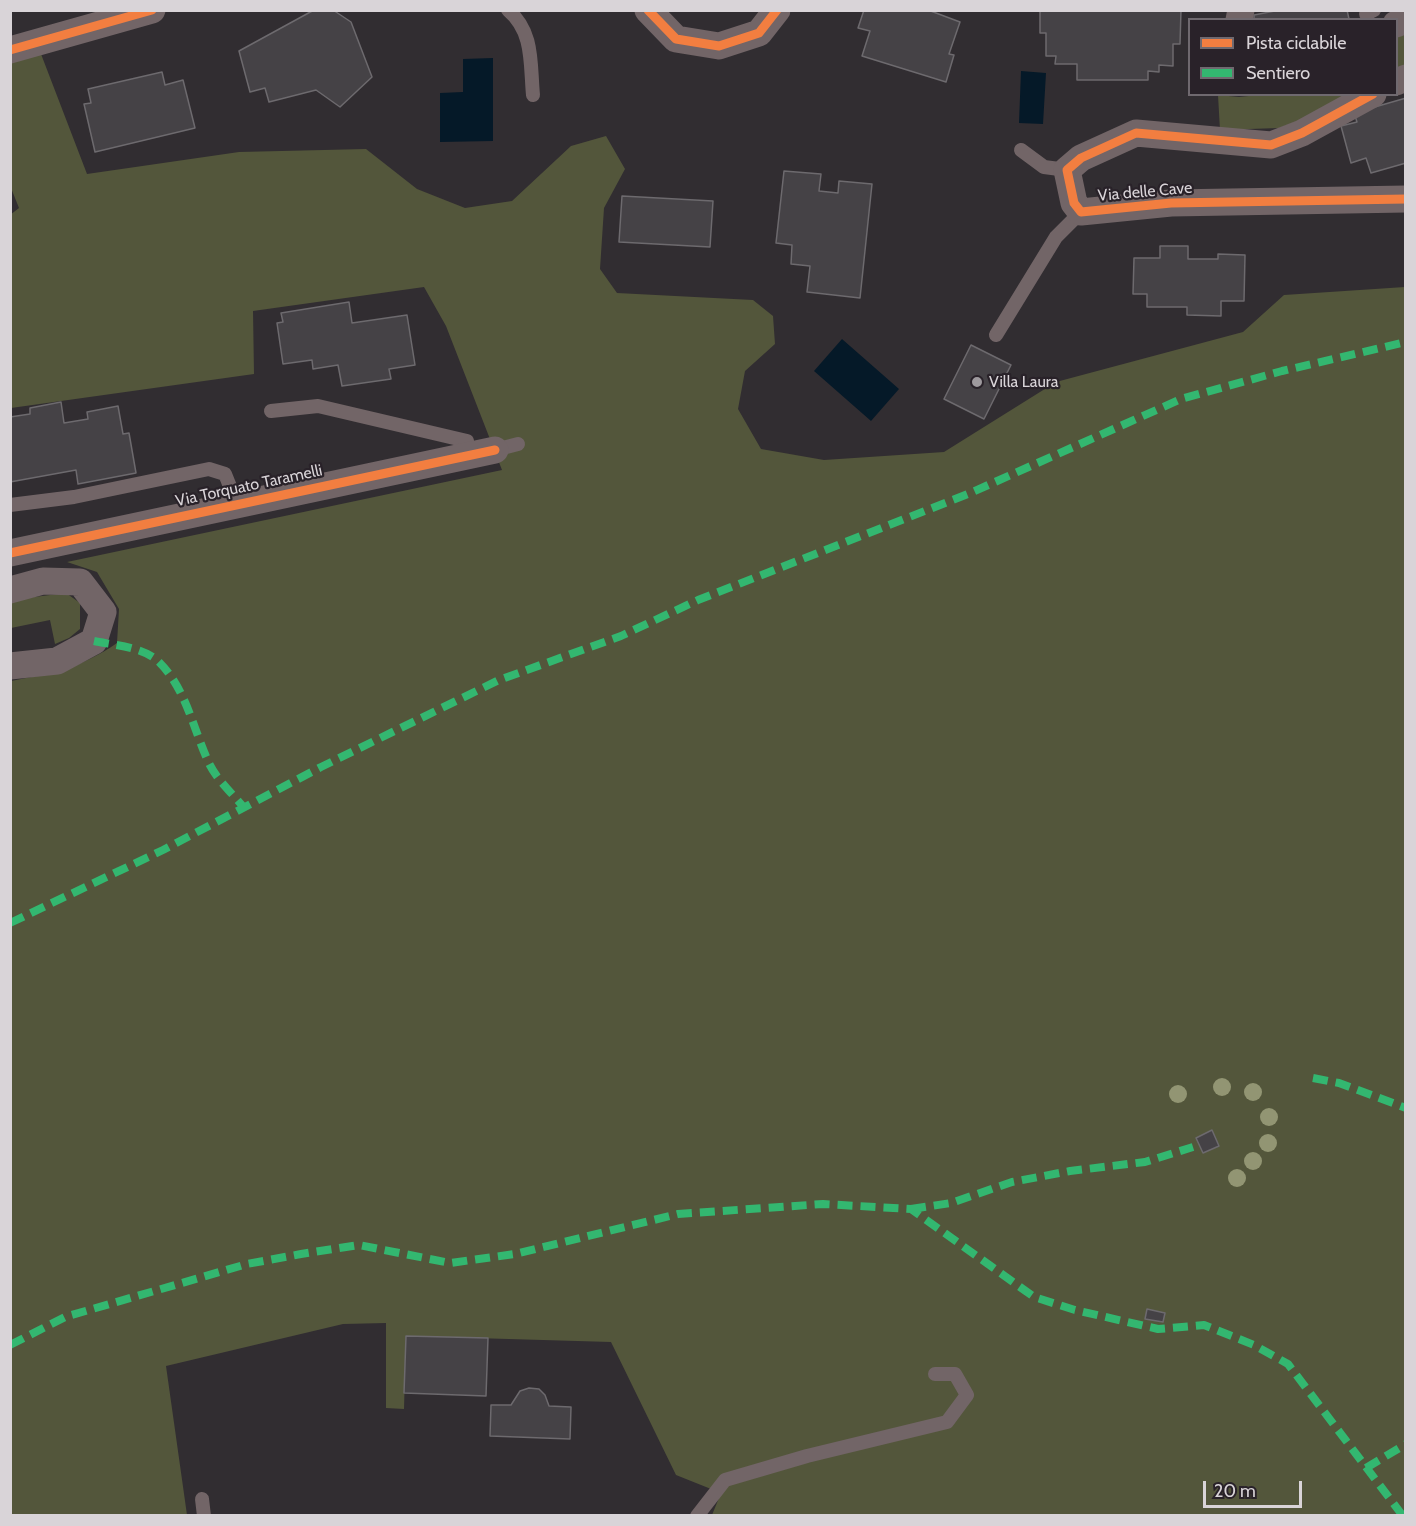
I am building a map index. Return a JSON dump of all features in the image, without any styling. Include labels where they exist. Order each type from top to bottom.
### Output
[{"type":"street","points":[[56,37],[64,10]]},
{"type":"street","points":[[10,50],[152,10]]},
{"type":"street","points":[[648,10],[676,39],[719,46],[759,33],[777,10]]},
{"type":"street","points":[[1067,170],[1081,158],[1136,133],[1271,145],[1302,133],[1368,96]]},
{"type":"street","name":"Via delle Cave","points":[[1067,170],[1074,203],[1081,212],[1171,202],[1406,199]]},
{"type":"street","name":"Via Torquato Taramelli","points":[[10,553],[494,450]]},
{"type":"street","points":[[10,590],[44,581],[80,582],[103,612],[94,640],[57,661],[10,666]]},
{"type":"lane","points":[[508,10],[519,20],[527,33],[533,95]]},
{"type":"lane","points":[[1021,150],[1044,167],[1067,170]]},
{"type":"lane","points":[[996,335],[1056,237],[1081,212]]},
{"type":"lane","points":[[271,411],[318,406],[467,441],[494,450]]},
{"type":"lane","points":[[10,505],[74,497],[209,469],[225,474],[237,504]]},
{"type":"lane","points":[[697,1515],[724,1480],[807,1456],[947,1422],[967,1395],[955,1374],[935,1374]]},
{"type":"lane","points":[[202,1499],[204,1515]]},
{"type":"green space","points":[[1405,30],[1405,67],[1398,70],[1398,33]]},
{"type":"green space","points":[[41,54],[87,174],[239,152],[366,149],[417,189],[465,208],[512,201],[571,146],[606,136],[625,169],[604,208],[600,269],[617,293],[753,300],[773,316],[775,344],[745,371],[738,409],[761,449],[824,460],[944,452],[1056,382],[1243,332],[1284,295],[1405,287],[1405,1515],[712,1515],[721,1493],[676,1475],[611,1342],[406,1336],[404,1409],[386,1408],[386,1323],[343,1324],[166,1366],[187,1515],[11,1515],[11,681],[79,664],[117,643],[119,609],[97,572],[67,562],[502,470],[446,326],[424,287],[253,311],[254,374],[11,408],[10,215],[19,208],[11,188],[11,63]]},
{"type":"green space","points":[[1218,96],[1352,96],[1323,112],[1279,128],[1220,130]]},
{"type":"green space","points":[[66,593],[80,603],[80,629],[69,638],[55,644],[50,620],[11,628],[10,600]]},
{"type":"water","points":[[493,58],[493,141],[440,142],[440,93],[463,92],[463,59]]},
{"type":"water","points":[[1021,71],[1046,73],[1043,124],[1019,123]]},
{"type":"water","points":[[842,339],[899,389],[871,421],[814,371]]},
{"type":"building","points":[[314,10],[333,10],[351,22],[372,77],[340,107],[316,90],[269,102],[265,88],[250,92],[239,51]]},
{"type":"building","points":[[864,10],[928,10],[960,22],[949,54],[954,55],[946,82],[862,56],[870,31],[858,28]]},
{"type":"building","points":[[1040,10],[1181,10],[1180,44],[1173,44],[1173,66],[1159,65],[1159,72],[1148,71],[1148,80],[1077,80],[1077,64],[1055,64],[1056,56],[1046,56],[1046,33],[1040,33]]},
{"type":"building","points":[[1280,10],[1347,10],[1349,18],[1254,18],[1254,15]]},
{"type":"building","points":[[162,72],[165,85],[183,80],[195,128],[95,152],[84,104],[91,103],[88,89]]},
{"type":"building","points":[[1406,98],[1406,163],[1371,173],[1366,158],[1351,163],[1341,126],[1357,122],[1354,113]]},
{"type":"building","points":[[784,171],[821,174],[819,191],[838,193],[839,181],[872,184],[860,298],[807,292],[810,266],[791,264],[792,245],[776,243]]},
{"type":"building","points":[[622,196],[713,201],[710,247],[619,242]]},
{"type":"building","points":[[1160,246],[1188,246],[1188,259],[1218,259],[1218,254],[1245,255],[1244,301],[1221,301],[1221,316],[1187,315],[1187,307],[1147,307],[1147,294],[1133,294],[1134,258],[1160,258]]},
{"type":"building","points":[[349,302],[352,323],[407,315],[415,365],[389,369],[391,379],[342,386],[338,365],[313,369],[312,360],[283,364],[277,323],[283,322],[281,313]]},
{"type":"building","name":"Villa Laura","points":[[971,345],[1011,365],[984,419],[944,399]]},
{"type":"building","points":[[61,402],[64,423],[88,419],[87,412],[118,406],[123,434],[129,433],[136,473],[78,484],[76,470],[10,482],[10,417],[30,414],[30,408]]},
{"type":"building","points":[[1212,1130],[1219,1146],[1203,1153],[1196,1138]]},
{"type":"building","points":[[1147,1309],[1165,1313],[1163,1322],[1145,1319]]},
{"type":"building","points":[[406,1336],[488,1338],[486,1396],[404,1393]]},
{"type":"building","points":[[529,1388],[539,1389],[545,1395],[549,1406],[571,1407],[570,1439],[490,1436],[491,1405],[511,1405],[520,1391]]},
{"type":"marked path","points":[[10,923],[163,850],[321,767],[499,680],[621,636],[698,600],[968,494],[1181,399],[1282,371],[1406,342]]},
{"type":"marked path","points":[[94,641],[137,650],[159,662],[182,696],[211,767],[245,809]]},
{"type":"marked path","points":[[1313,1078],[1339,1083],[1406,1108]]},
{"type":"marked path","points":[[911,1209],[951,1203],[1012,1182],[1070,1171],[1145,1162],[1193,1147]]},
{"type":"marked path","points":[[10,1345],[65,1317],[247,1264],[359,1245],[450,1263],[515,1254],[678,1214],[823,1204],[911,1209],[1034,1297],[1075,1310],[1158,1329],[1204,1325],[1254,1345],[1288,1364],[1403,1516]]},
{"type":"marked path","points":[[1366,1468],[1406,1444]]},
{"type":"cycle path","points":[[10,50],[152,10]]},
{"type":"cycle path","points":[[648,10],[676,39],[719,46],[759,33],[777,10]]},
{"type":"cycle path","points":[[1369,96],[1302,133],[1271,145],[1136,133],[1081,158],[1067,170],[1074,203],[1081,212],[1171,203],[1406,199]]},
{"type":"cycle path","points":[[10,553],[495,450]]},
{"type":"place","name":"Villa Laura","points":[[977,382]]}]
